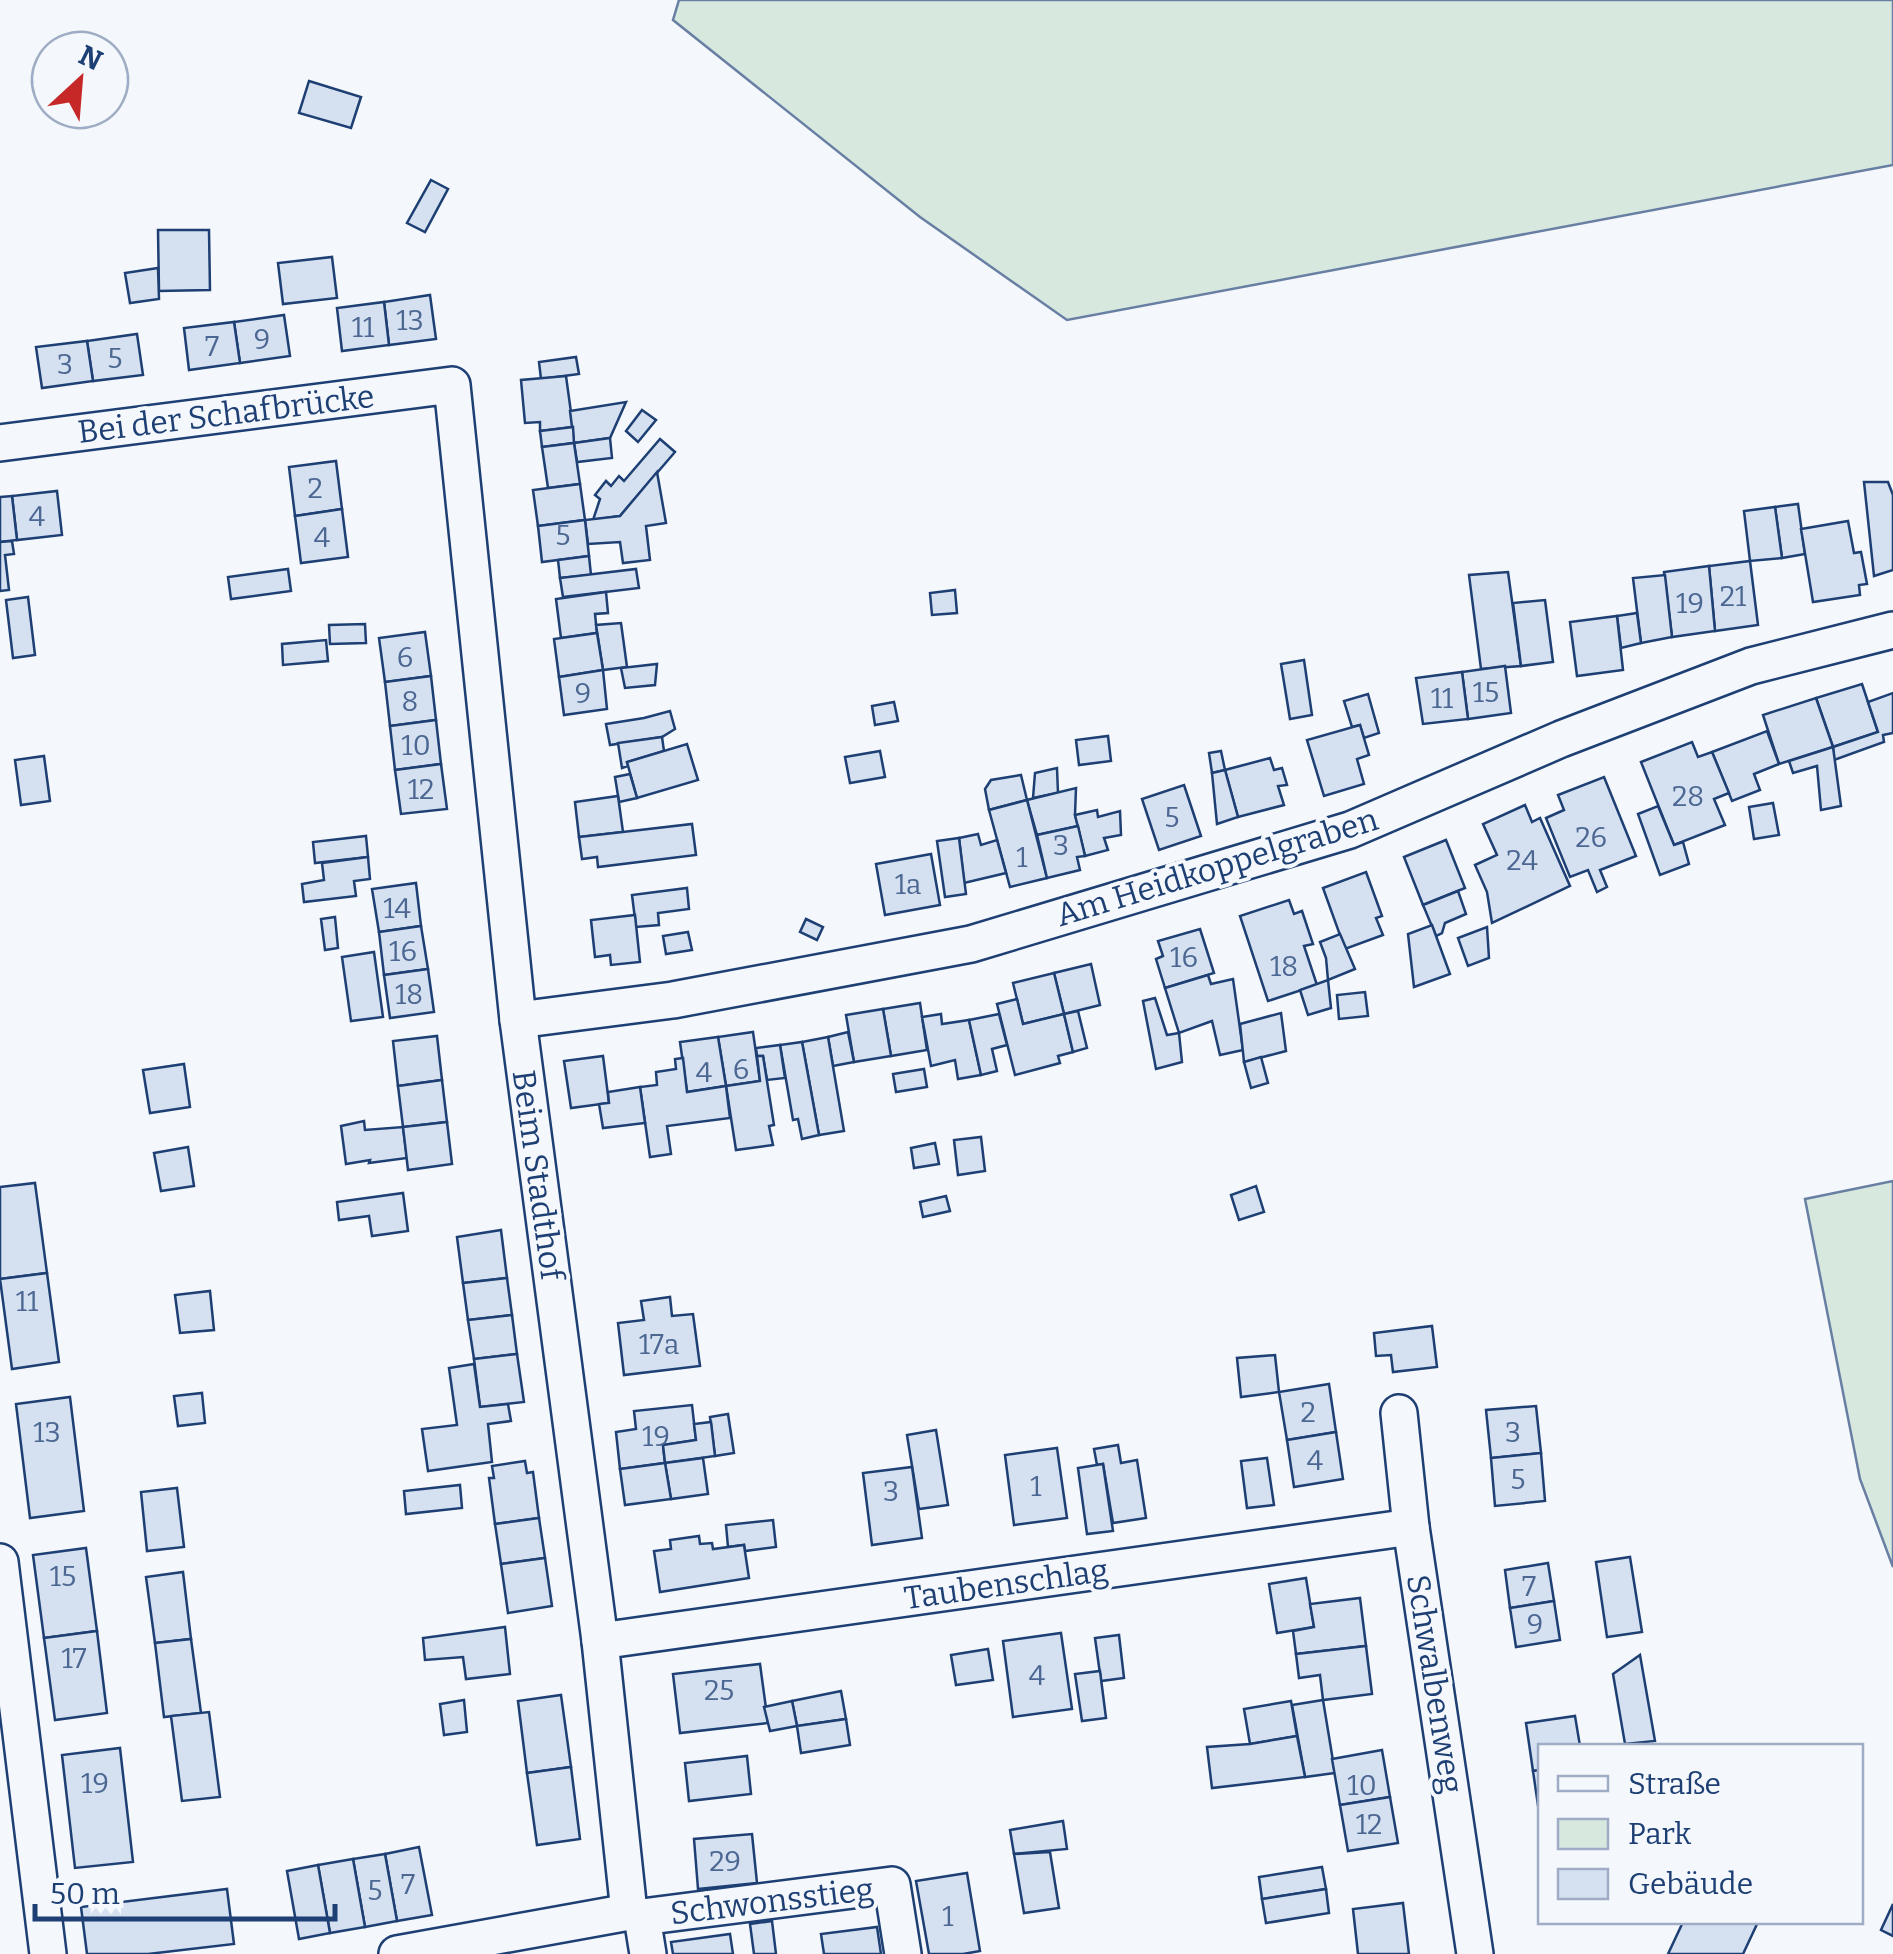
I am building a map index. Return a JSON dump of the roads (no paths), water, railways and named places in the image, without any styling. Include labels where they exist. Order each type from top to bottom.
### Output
[{"type":"street","name":"Bei der Schafbrücke","points":[[0,443],[452,385]]},
{"type":"street","name":"Beim Stadthof","points":[[452,385],[518,1020],[636,1914],[648,1954]]},
{"type":"street","name":"Am Heidkoppelgraben","points":[[518,1020],[673,1000],[971,944],[1350,830],[1561,739],[1752,666],[1893,630]]},
{"type":"street","name":"Schwalbenweg","points":[[1399,1413],[1411,1527],[1475,1954]]},
{"type":"street","name":"Taubenschlag","points":[[600,1641],[1411,1527]]},
{"type":"street","points":[[0,1562],[48,1954]]},
{"type":"street","name":"Schwonsstieg","points":[[636,1914],[892,1885],[902,1954]]},
{"type":"street","points":[[397,1954],[636,1914]]}]
